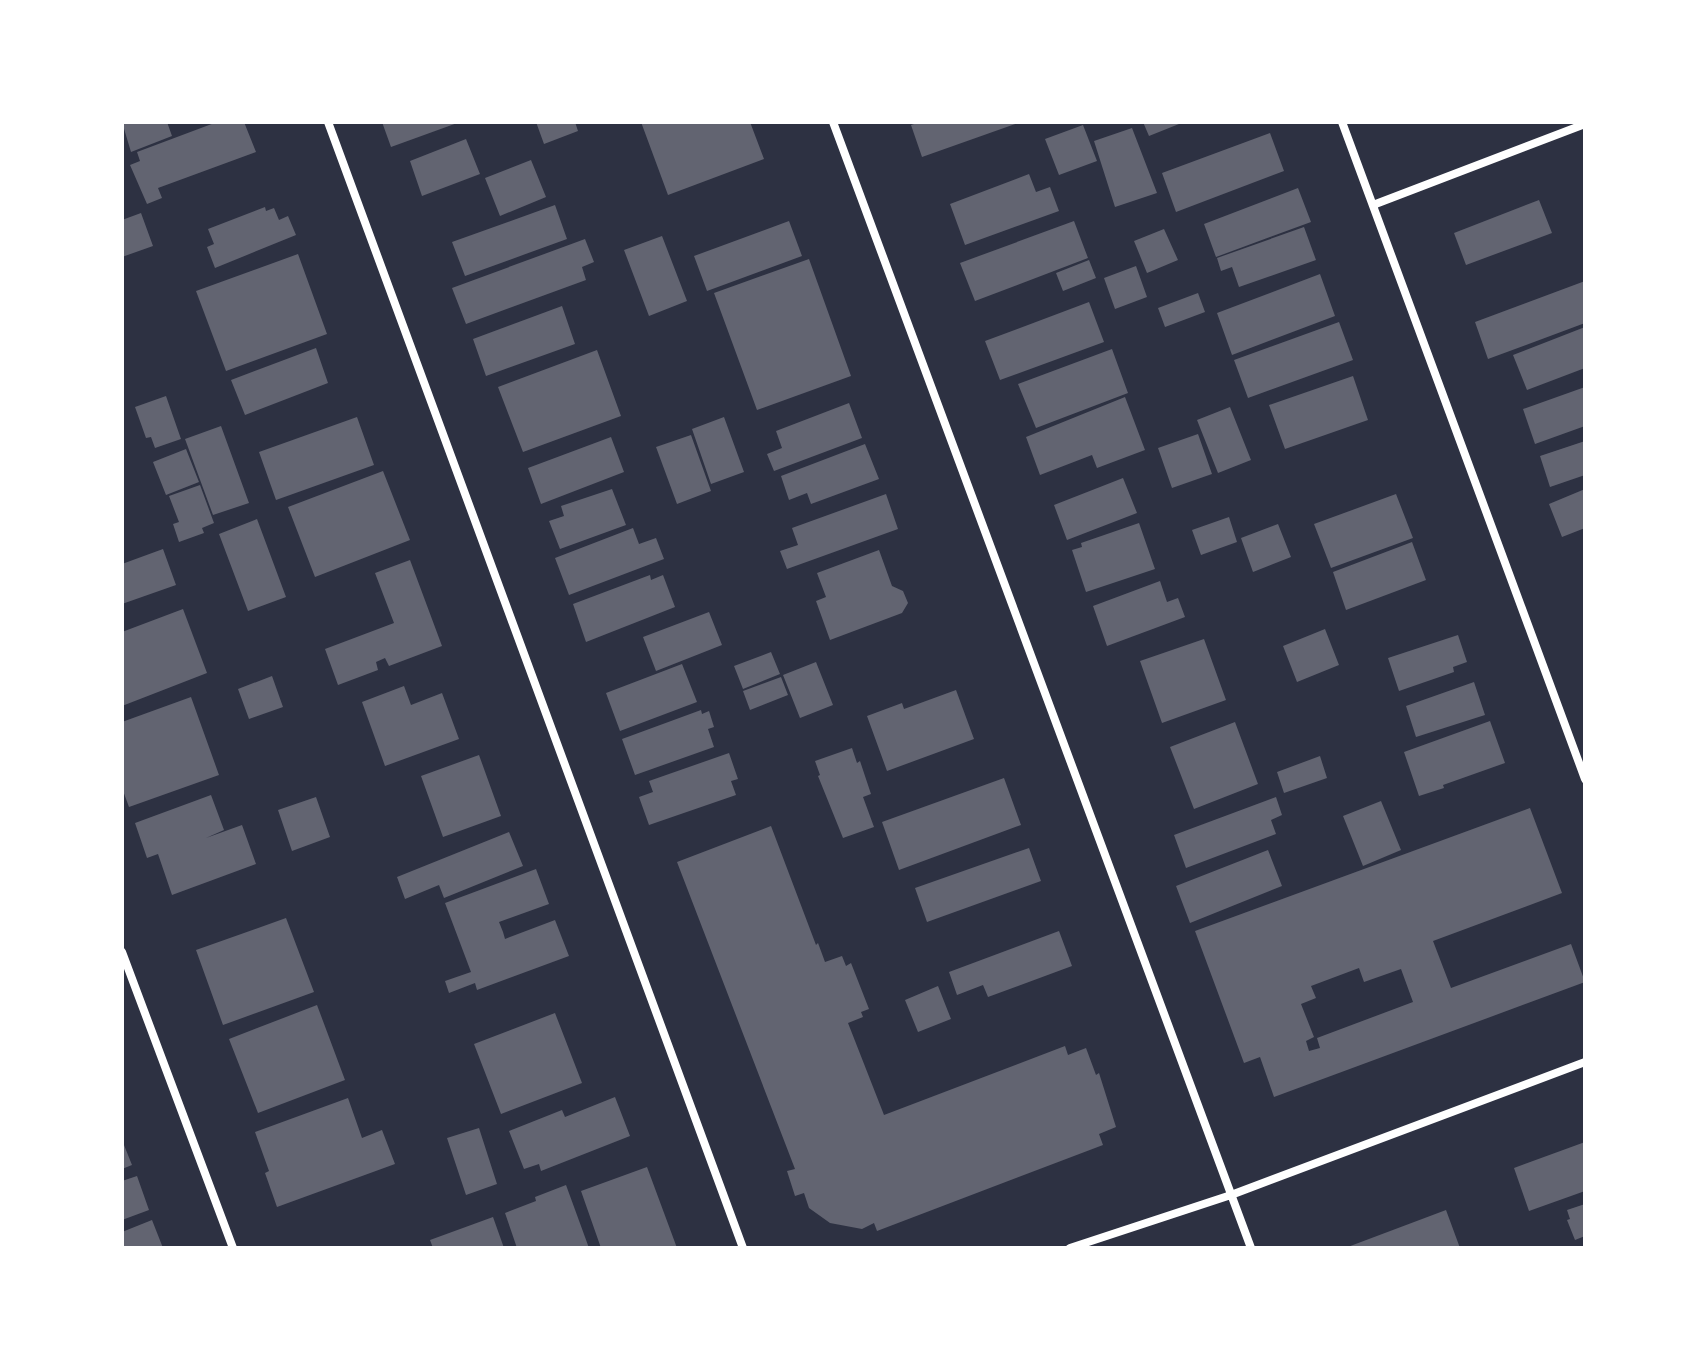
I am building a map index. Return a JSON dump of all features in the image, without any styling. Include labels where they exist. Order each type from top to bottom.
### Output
[{"type":"street","points":[[328,122],[743,1248]]},
{"type":"street","points":[[833,122],[1251,1248]]},
{"type":"street","points":[[1342,122],[1585,779]]},
{"type":"street","points":[[1373,205],[1585,124]]},
{"type":"street","points":[[122,952],[233,1248]]},
{"type":"street","points":[[1070,1248],[1231,1195],[1585,1062]]},
{"type":"building","points":[[122,122],[167,122],[172,136],[131,152]]},
{"type":"building","points":[[217,122],[244,122],[256,152],[158,188],[162,198],[147,204],[130,165],[140,161],[137,152]]},
{"type":"building","points":[[382,122],[460,122],[391,147]]},
{"type":"building","points":[[536,122],[575,122],[578,131],[544,144]]},
{"type":"building","points":[[641,122],[750,122],[764,159],[668,195]]},
{"type":"building","points":[[920,122],[1021,122],[922,157],[911,125]]},
{"type":"building","points":[[1143,122],[1184,122],[1149,136]]},
{"type":"building","points":[[1083,125],[1097,161],[1059,175],[1045,139]]},
{"type":"building","points":[[1132,128],[1157,193],[1115,207],[1094,141]]},
{"type":"building","points":[[1270,133],[1284,171],[1176,212],[1162,173]]},
{"type":"building","points":[[466,139],[480,174],[422,196],[410,161]]},
{"type":"building","points":[[531,160],[546,197],[500,216],[485,178]]},
{"type":"building","points":[[1029,174],[1036,192],[1050,187],[1059,211],[965,245],[950,204]]},
{"type":"building","points":[[1298,188],[1311,222],[1216,257],[1204,224]]},
{"type":"building","points":[[1539,200],[1552,233],[1466,265],[1454,233]]},
{"type":"building","points":[[555,205],[567,239],[465,276],[452,242]]},
{"type":"building","points":[[265,207],[266,211],[274,208],[279,220],[288,216],[296,235],[215,268],[207,247],[214,244],[208,229]]},
{"type":"building","points":[[141,213],[153,246],[122,257],[122,220]]},
{"type":"building","points":[[789,221],[802,256],[707,291],[694,256]]},
{"type":"building","points":[[1074,221],[1088,258],[975,301],[960,263]]},
{"type":"building","points":[[1304,227],[1316,260],[1239,287],[1232,267],[1221,271],[1217,258]]},
{"type":"building","points":[[1164,229],[1178,260],[1147,273],[1134,241]]},
{"type":"building","points":[[662,236],[687,301],[649,316],[624,250]]},
{"type":"building","points":[[585,239],[594,262],[582,267],[586,280],[466,324],[452,288]]},
{"type":"building","points":[[298,254],[327,334],[226,371],[196,291]]},
{"type":"building","points":[[809,259],[851,376],[757,410],[714,293]]},
{"type":"building","points":[[1089,260],[1096,278],[1063,291],[1056,273]]},
{"type":"building","points":[[1136,266],[1147,297],[1115,309],[1104,278]]},
{"type":"building","points":[[1320,274],[1335,316],[1232,355],[1217,313]]},
{"type":"building","points":[[1585,281],[1585,323],[1488,359],[1475,322]]},
{"type":"building","points":[[1198,293],[1205,312],[1165,327],[1158,308]]},
{"type":"building","points":[[1089,302],[1104,342],[1000,380],[985,341]]},
{"type":"building","points":[[562,306],[575,344],[486,376],[473,339]]},
{"type":"building","points":[[1339,322],[1353,360],[1248,398],[1234,360]]},
{"type":"building","points":[[1585,327],[1585,368],[1527,390],[1513,355]]},
{"type":"building","points":[[316,348],[328,383],[245,415],[231,380]]},
{"type":"building","points":[[1112,349],[1128,393],[1036,428],[1018,384]]},
{"type":"building","points":[[597,350],[621,416],[523,452],[498,387]]},
{"type":"building","points":[[1353,376],[1368,420],[1285,449],[1269,405]]},
{"type":"building","points":[[1585,387],[1585,426],[1535,444],[1523,409]]},
{"type":"building","points":[[166,396],[181,439],[155,448],[151,437],[146,438],[135,407]]},
{"type":"building","points":[[1125,397],[1145,450],[1097,468],[1092,455],[1040,475],[1026,437]]},
{"type":"building","points":[[849,403],[862,438],[774,471],[767,454],[782,448],[776,431]]},
{"type":"building","points":[[1230,407],[1251,460],[1218,473],[1197,420]]},
{"type":"building","points":[[357,417],[374,465],[276,500],[259,452]]},
{"type":"building","points":[[724,417],[744,472],[711,484],[692,429]]},
{"type":"building","points":[[221,426],[249,503],[213,515],[185,439]]},
{"type":"building","points":[[1198,434],[1212,474],[1172,488],[1158,448]]},
{"type":"building","points":[[691,435],[711,491],[677,504],[656,447]]},
{"type":"building","points":[[611,437],[624,472],[541,504],[528,468]]},
{"type":"building","points":[[1585,441],[1585,475],[1550,487],[1540,456]]},
{"type":"building","points":[[865,444],[879,479],[811,504],[807,493],[789,500],[781,476]]},
{"type":"building","points":[[186,449],[199,482],[166,495],[153,462]]},
{"type":"building","points":[[383,471],[410,540],[315,577],[288,507]]},
{"type":"building","points":[[1123,478],[1137,513],[1067,540],[1054,505]]},
{"type":"building","points":[[200,485],[214,523],[202,528],[204,533],[179,542],[173,524],[179,522],[169,496]]},
{"type":"building","points":[[612,489],[626,525],[560,549],[549,521],[564,516],[561,506]]},
{"type":"building","points":[[1585,489],[1585,528],[1562,537],[1549,504]]},
{"type":"building","points":[[886,494],[898,529],[787,569],[780,551],[798,545],[792,528]]},
{"type":"building","points":[[1396,494],[1413,538],[1331,568],[1314,524]]},
{"type":"building","points":[[1229,517],[1237,542],[1201,555],[1192,530]]},
{"type":"building","points":[[257,519],[286,597],[248,611],[219,534]]},
{"type":"building","points":[[1139,523],[1155,569],[1086,592],[1072,550],[1082,547],[1081,543]]},
{"type":"building","points":[[1278,524],[1291,557],[1253,572],[1241,538]]},
{"type":"building","points":[[633,528],[639,544],[656,538],[664,559],[569,595],[555,558]]},
{"type":"building","points":[[1412,542],[1426,580],[1346,610],[1333,572]]},
{"type":"building","points":[[163,549],[176,585],[122,604],[122,564]]},
{"type":"building","points":[[879,550],[892,586],[903,591],[908,603],[902,613],[830,640],[816,601],[826,597],[817,573]]},
{"type":"building","points":[[410,560],[442,646],[389,666],[385,658],[376,662],[378,670],[338,685],[325,649],[394,623],[375,573]]},
{"type":"building","points":[[650,575],[651,580],[663,575],[675,607],[586,642],[573,604]]},
{"type":"building","points":[[1160,581],[1167,602],[1178,598],[1185,617],[1107,646],[1093,606]]},
{"type":"building","points":[[183,609],[207,673],[122,706],[122,632]]},
{"type":"building","points":[[709,612],[722,645],[656,671],[643,637]]},
{"type":"building","points":[[1325,629],[1339,665],[1297,682],[1283,646]]},
{"type":"building","points":[[1458,635],[1467,662],[1453,667],[1454,672],[1399,691],[1388,658]]},
{"type":"building","points":[[1204,639],[1226,700],[1162,723],[1140,661]]},
{"type":"building","points":[[771,652],[780,674],[743,689],[734,666]]},
{"type":"building","points":[[816,662],[833,705],[800,718],[783,675]]},
{"type":"building","points":[[682,664],[697,702],[620,731],[606,693]]},
{"type":"building","points":[[272,676],[283,707],[249,719],[238,689]]},
{"type":"building","points":[[781,677],[788,695],[750,710],[743,691]]},
{"type":"building","points":[[1474,682],[1485,715],[1416,737],[1406,706]]},
{"type":"building","points":[[404,686],[411,705],[442,693],[459,739],[385,766],[362,702]]},
{"type":"building","points":[[956,690],[974,739],[887,771],[867,716],[902,703],[904,709]]},
{"type":"building","points":[[191,697],[219,775],[129,807],[122,788],[122,722]]},
{"type":"building","points":[[701,710],[702,714],[709,711],[714,727],[708,729],[714,747],[635,775],[622,739]]},
{"type":"building","points":[[1490,721],[1505,763],[1419,796],[1404,752]]},
{"type":"building","points":[[1235,722],[1258,784],[1194,809],[1170,747]]},
{"type":"building","points":[[852,748],[857,763],[860,761],[871,794],[863,797],[874,827],[843,838],[815,761]]},
{"type":"building","points":[[729,753],[738,779],[731,781],[736,795],[649,825],[639,797],[653,792],[649,781]]},
{"type":"building","points":[[479,755],[501,816],[443,837],[421,776]]},
{"type":"building","points":[[1320,756],[1327,778],[1284,793],[1277,772]]},
{"type":"building","points":[[1004,778],[1021,825],[899,870],[882,822]]},
{"type":"building","points":[[211,795],[224,830],[206,838],[242,825],[256,864],[172,895],[158,854],[147,858],[135,823]]},
{"type":"building","points":[[316,797],[330,837],[292,851],[278,810]]},
{"type":"building","points":[[1276,797],[1282,815],[1271,820],[1276,834],[1186,868],[1174,835]]},
{"type":"building","points":[[1381,801],[1401,850],[1363,866],[1343,816]]},
{"type":"building","points":[[1530,808],[1562,893],[1433,941],[1451,988],[1571,944],[1585,982],[1274,1097],[1260,1057],[1244,1063],[1195,931]],"holes":[[[1359,968],[1364,982],[1401,969],[1413,1002],[1317,1038],[1320,1048],[1309,1051],[1306,1041],[1314,1037],[1301,1004],[1316,998],[1311,986]]]},
{"type":"building","points":[[771,826],[825,962],[842,956],[846,966],[851,963],[869,1009],[861,1012],[863,1017],[848,1023],[884,1115],[1065,1046],[1068,1055],[1086,1048],[1096,1075],[1099,1073],[1116,1127],[1099,1134],[1103,1145],[877,1231],[874,1223],[862,1229],[830,1223],[809,1208],[804,1193],[795,1196],[787,1171],[795,1169],[677,862]]},
{"type":"building","points":[[509,832],[523,866],[444,898],[439,885],[405,899],[397,877]]},
{"type":"building","points":[[1029,848],[1041,881],[927,922],[915,888]]},
{"type":"building","points":[[1268,850],[1282,886],[1190,923],[1176,886]]},
{"type":"building","points":[[536,869],[549,904],[499,922],[505,939],[555,920],[569,956],[477,990],[475,983],[449,993],[445,981],[471,972],[445,903]]},
{"type":"building","points":[[286,918],[314,992],[223,1025],[196,950]]},
{"type":"building","points":[[1059,931],[1072,966],[988,997],[983,985],[957,995],[949,972]]},
{"type":"building","points":[[938,986],[951,1019],[918,1032],[905,1000]]},
{"type":"building","points":[[317,1005],[345,1080],[258,1113],[229,1039]]},
{"type":"building","points":[[555,1013],[582,1083],[501,1114],[474,1044]]},
{"type":"building","points":[[615,1097],[630,1136],[541,1171],[539,1164],[524,1169],[509,1131],[562,1110],[565,1117]]},
{"type":"building","points":[[348,1098],[362,1138],[382,1130],[395,1164],[277,1207],[265,1173],[269,1171],[255,1132]]},
{"type":"building","points":[[479,1128],[497,1184],[466,1195],[447,1138]]},
{"type":"building","points":[[122,1140],[132,1165],[122,1169]]},
{"type":"building","points":[[1585,1142],[1585,1191],[1529,1211],[1514,1168]]},
{"type":"building","points":[[647,1167],[677,1248],[601,1248],[581,1191]]},
{"type":"building","points":[[137,1176],[149,1210],[122,1220],[122,1181]]},
{"type":"building","points":[[566,1185],[589,1248],[517,1248],[505,1213]]},
{"type":"building","points":[[1585,1204],[1585,1236],[1575,1240],[1567,1220],[1570,1219],[1567,1210]]},
{"type":"building","points":[[1446,1210],[1460,1248],[1345,1248]]},
{"type":"building","points":[[493,1217],[504,1248],[433,1248],[430,1240]]},
{"type":"building","points":[[152,1220],[163,1248],[122,1248],[122,1232]]}]
